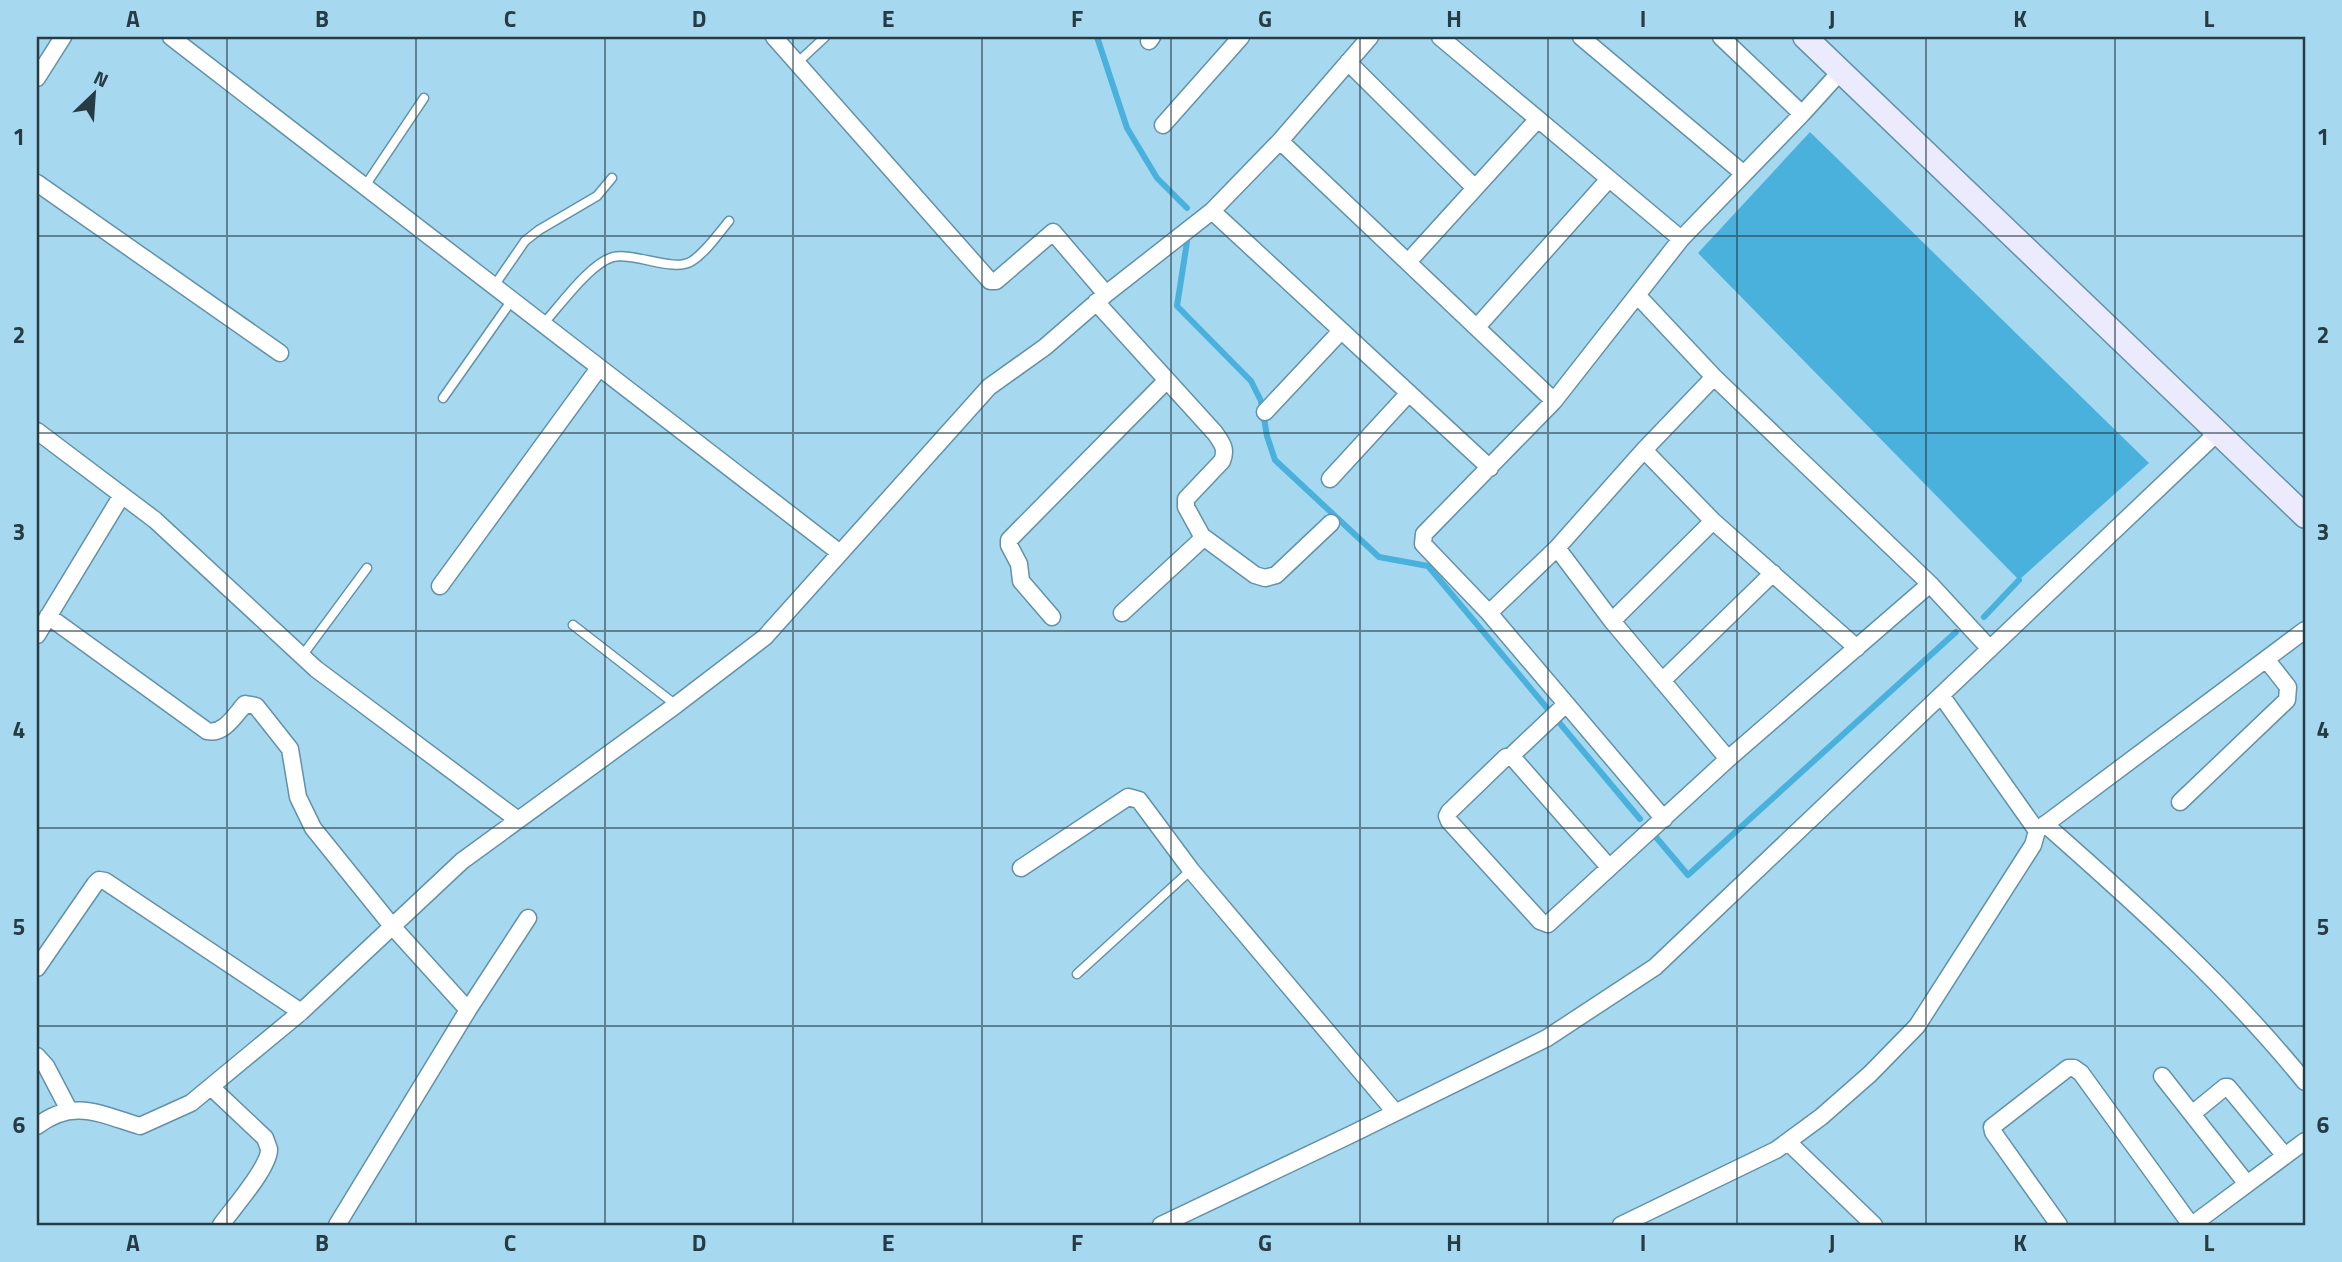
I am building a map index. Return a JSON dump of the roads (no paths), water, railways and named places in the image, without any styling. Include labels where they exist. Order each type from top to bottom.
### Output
[{"type":"main road","points":[[1805,37],[2305,516]]},
{"type":"street","points":[[37,78],[63,37]]},
{"type":"street","points":[[171,37],[840,553]]},
{"type":"street","points":[[774,37],[990,281],[996,281],[1053,232],[1101,298],[1167,380],[1216,433],[1223,445],[1225,453],[1222,461],[1186,499],[1186,507],[1202,536],[1255,575],[1265,578],[1276,575],[1331,523]]},
{"type":"street","points":[[1163,125],[1241,37]]},
{"type":"street","points":[[37,1126],[53,1114],[69,1110],[95,1112],[139,1126],[191,1103],[301,1012],[462,861],[765,637],[989,387],[1045,346],[1101,298],[1212,211],[1280,141],[1370,37]]},
{"type":"street","points":[[1440,37],[1681,239]]},
{"type":"street","points":[[1581,37],[1744,174]]},
{"type":"street","points":[[1721,37],[1802,114]]},
{"type":"street","points":[[1348,62],[1475,188]]},
{"type":"street","points":[[1664,819],[1557,712],[1489,613],[1423,544],[1422,539],[1554,401],[1681,239],[1841,71]]},
{"type":"street","points":[[1408,262],[1538,119]]},
{"type":"street","points":[[1280,141],[1554,401]]},
{"type":"street","points":[[1477,327],[1609,179]]},
{"type":"street","points":[[37,183],[280,353]]},
{"type":"street","points":[[1212,211],[1490,468]]},
{"type":"street","points":[[1637,296],[1714,377],[1930,584],[1990,649]]},
{"type":"street","points":[[1265,412],[1341,331]]},
{"type":"street","points":[[440,586],[599,368]]},
{"type":"street","points":[[1489,613],[1557,548],[1644,450],[1714,377]]},
{"type":"street","points":[[1052,617],[1021,581],[1019,564],[1009,540],[1167,380]]},
{"type":"street","points":[[1331,479],[1409,393]]},
{"type":"street","points":[[37,431],[155,520],[316,669],[518,820]]},
{"type":"street","points":[[1161,1225],[1547,1038],[1655,967],[2218,432]]},
{"type":"street","points":[[1644,450],[1713,521],[1857,648]]},
{"type":"street","points":[[37,635],[122,495]]},
{"type":"street","points":[[1612,621],[1713,521]]},
{"type":"street","points":[[1122,613],[1199,542],[1202,536]]},
{"type":"street","points":[[1557,548],[1612,621],[1728,759]]},
{"type":"street","points":[[1662,681],[1773,573]]},
{"type":"street","points":[[1557,712],[1510,757],[1506,757],[1447,816],[1540,921],[1548,924],[1608,866],[1664,819],[1728,759],[1930,584]]},
{"type":"street","points":[[48,617],[212,733],[222,730],[245,704],[256,706],[290,749],[298,797],[313,828],[392,926],[468,1010]]},
{"type":"street","points":[[1621,1225],[1776,1150],[1870,1074],[1917,1026],[2041,827],[2305,630]]},
{"type":"street","points":[[2180,802],[2287,700],[2288,687],[2266,659]]},
{"type":"street","points":[[1941,695],[2041,827],[2137,905],[2263,1030],[2305,1082]]},
{"type":"street","points":[[1510,757],[1608,866]]},
{"type":"street","points":[[1021,868],[1128,797],[1139,800],[1191,870],[1395,1112]]},
{"type":"street","points":[[37,968],[94,884],[99,880],[105,881],[301,1012]]},
{"type":"street","points":[[337,1225],[468,1010],[528,918]]},
{"type":"street","points":[[37,1056],[46,1066],[69,1110]]},
{"type":"street","points":[[2059,1225],[1992,1127],[2068,1068],[2074,1068],[2081,1073],[2192,1225],[2305,1141]]},
{"type":"street","points":[[2162,1076],[2247,1184]]},
{"type":"street","points":[[211,1087],[265,1138],[269,1147],[261,1170],[220,1225]]},
{"type":"street","points":[[2192,1114],[2228,1087],[2285,1156]]},
{"type":"street","points":[[1788,1142],[1874,1225]]},
{"type":"lane","points":[[797,63],[825,37]]},
{"type":"lane","points":[[365,186],[424,98]]},
{"type":"lane","points":[[494,286],[525,241],[597,196],[612,178]]},
{"type":"lane","points":[[543,324],[599,264],[614,257],[645,258],[682,265],[691,262],[700,254],[729,221]]},
{"type":"lane","points":[[443,398],[512,300]]},
{"type":"lane","points":[[302,656],[367,568]]},
{"type":"lane","points":[[573,625],[676,705]]},
{"type":"lane","points":[[1077,974],[1191,870]]},
{"type":"water","points":[[1810,132],[2149,463],[2019,580],[1698,253]]},
{"type":"waterway","points":[[1097,37],[1127,128],[1157,178],[1187,208]]},
{"type":"waterway","points":[[1187,242],[1177,306],[1251,381],[1261,401],[1267,436],[1275,460],[1379,557],[1428,566],[1640,819]]},
{"type":"waterway","points":[[1984,617],[2019,580]]},
{"type":"waterway","points":[[1655,836],[1688,875],[1956,632]]}]
